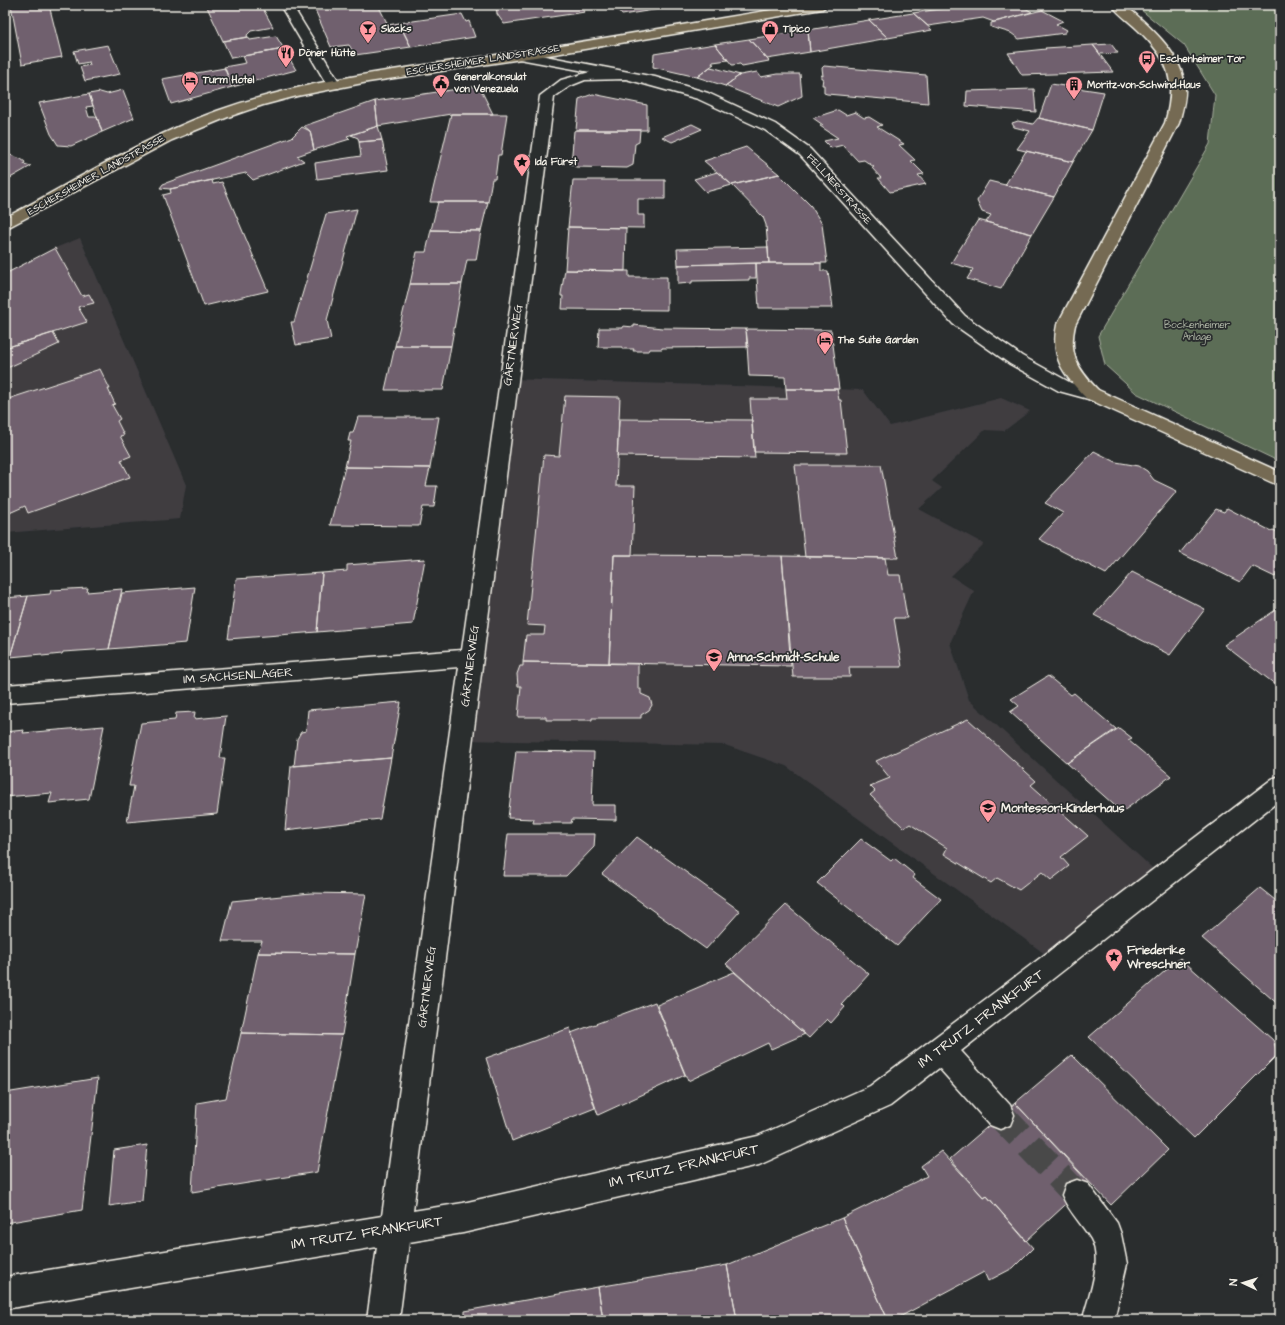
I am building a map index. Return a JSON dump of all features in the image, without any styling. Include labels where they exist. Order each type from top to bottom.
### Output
[{"type":"main road","name":"ESCHERSHEIMER LANDSTRASSE","points":[[5,224],[51,201],[159,139],[223,113],[286,95],[334,84],[822,5]]},
{"type":"main road","points":[[1118,5],[1154,37],[1168,56],[1177,79],[1179,98],[1172,123],[1066,325],[1062,339],[1069,366],[1076,378],[1092,394],[1280,480]]},
{"type":"street","points":[[286,5],[334,84]]},
{"type":"street","name":"FELLNERSTRASSE","points":[[519,55],[626,75],[703,96],[770,128],[806,152],[959,320],[1023,364],[1065,387],[1092,394]]},
{"type":"street","name":"GÄRTNERWEG","points":[[383,1320],[547,96],[558,86],[572,78],[592,74],[626,75]]},
{"type":"street","name":"IM SACHSENLAGER","points":[[5,694],[471,658]]},
{"type":"street","name":"IM TRUTZ FRANKFURT","points":[[5,1294],[463,1218],[759,1150],[880,1096],[1056,962],[1109,918],[1280,786]]},
{"type":"street","points":[[941,1049],[1000,1115]]},
{"type":"street","points":[[1077,1195],[1106,1234],[1112,1264],[1099,1318]]},
{"type":"shaded area","points":[[80,238],[186,485],[180,519],[5,533],[5,274],[55,248]]},
{"type":"shaded area","name":"Anna-Schmidt-Schule","points":[[509,379],[863,390],[890,426],[1001,398],[1030,411],[1004,431],[985,430],[932,481],[942,488],[919,509],[984,544],[951,576],[974,591],[950,643],[969,700],[1162,877],[1056,962],[786,766],[725,745],[460,740]]},
{"type":"green space","name":"Bockenheimer Anlage","points":[[1135,5],[1280,5],[1280,462],[1136,393],[1105,365],[1098,336],[1210,144],[1215,95],[1184,45]]},
{"type":"building","points":[[11,5],[49,5],[62,57],[22,64]]},
{"type":"building","points":[[222,5],[261,5],[273,27],[251,31],[247,35],[248,37],[223,41],[207,7]]},
{"type":"building","points":[[313,5],[378,5],[388,25],[399,23],[411,47],[355,55],[349,45],[331,47]]},
{"type":"building","points":[[496,5],[580,5],[585,12],[504,24],[497,14]]},
{"type":"building","points":[[614,5],[685,5],[622,15]]},
{"type":"building","points":[[967,5],[1020,5],[1032,12],[994,22],[983,18],[928,26],[913,13]]},
{"type":"building","points":[[1042,10],[1063,21],[1056,24],[1067,30],[1065,33],[1019,39],[1011,33],[991,27],[991,23]]},
{"type":"building","points":[[913,13],[932,30],[888,38],[869,20]]},
{"type":"building","points":[[462,14],[466,22],[469,21],[475,37],[411,47],[399,23]]},
{"type":"building","points":[[869,20],[888,38],[810,52],[808,30]]},
{"type":"building","points":[[808,30],[810,52],[767,59],[749,39]]},
{"type":"building","points":[[276,36],[284,49],[231,58],[223,41],[248,37],[250,40]]},
{"type":"building","points":[[749,39],[769,61],[742,66],[740,64],[732,65],[715,44]]},
{"type":"building","points":[[715,44],[728,60],[713,62],[712,64],[714,64],[697,77],[653,67],[654,54]]},
{"type":"building","points":[[1111,44],[1118,53],[1100,54],[1093,45]]},
{"type":"building","points":[[108,45],[120,74],[85,81],[80,67],[90,65],[89,62],[78,64],[74,51]]},
{"type":"building","points":[[1093,45],[1113,72],[1022,75],[1008,53],[1046,49],[1045,48]]},
{"type":"building","points":[[284,49],[296,70],[232,87],[224,67],[246,63],[243,56]]},
{"type":"building","points":[[824,66],[926,75],[928,103],[824,93],[824,85],[822,85],[823,78],[821,78],[821,75],[823,76],[822,68]]},
{"type":"building","points":[[710,67],[740,75],[725,86],[697,77]]},
{"type":"building","points":[[225,68],[232,87],[171,104],[162,79]]},
{"type":"building","points":[[757,72],[761,77],[777,74],[800,74],[802,96],[778,107],[725,86],[740,75]]},
{"type":"building","name":"Moritz-von-Schwind-Haus","points":[[1051,84],[1104,92],[1092,130],[1039,118]]},
{"type":"building","points":[[479,86],[493,114],[451,114],[378,126],[375,101]]},
{"type":"building","points":[[1034,89],[1036,112],[966,106],[967,91]]},
{"type":"building","points":[[123,90],[134,118],[102,132],[89,94],[100,92],[107,94]]},
{"type":"building","points":[[89,94],[93,106],[86,107],[89,117],[97,117],[102,132],[71,146],[58,145],[51,134],[39,103]]},
{"type":"building","points":[[593,94],[647,105],[647,130],[576,130],[579,99]]},
{"type":"building","points":[[375,101],[378,126],[347,136],[350,139],[314,150],[310,131],[304,126]]},
{"type":"building","points":[[838,110],[846,115],[855,112],[864,118],[869,117],[882,125],[877,127],[904,144],[899,145],[915,160],[911,161],[924,174],[918,175],[926,184],[890,192],[878,178],[881,178],[872,168],[874,167],[864,160],[858,161],[843,145],[831,148],[824,141],[838,138],[820,126],[823,125],[813,118]]},
{"type":"building","points":[[451,114],[507,114],[501,155],[498,155],[495,179],[492,179],[488,202],[430,202]]},
{"type":"building","points":[[1038,118],[1092,130],[1073,162],[1017,149],[1030,131],[1014,127],[1012,123],[1018,121],[1033,124]]},
{"type":"building","points":[[692,124],[702,129],[672,142],[662,137]]},
{"type":"building","points":[[378,126],[382,140],[359,142],[358,138],[351,135]]},
{"type":"building","points":[[302,127],[310,131],[314,150],[297,156],[304,161],[253,180],[246,173],[170,189],[160,188],[163,184],[292,137]]},
{"type":"building","points":[[640,130],[639,142],[635,144],[633,165],[627,168],[576,167],[571,164],[574,131]]},
{"type":"building","points":[[382,140],[388,170],[317,179],[315,163],[361,156],[359,142]]},
{"type":"building","points":[[746,147],[779,174],[732,185],[704,161]]},
{"type":"building","points":[[1026,151],[1073,162],[1054,197],[1005,185]]},
{"type":"building","points":[[5,153],[21,159],[25,162],[24,164],[31,166],[5,181]]},
{"type":"building","points":[[717,172],[732,185],[706,192],[694,179]]},
{"type":"building","points":[[779,174],[811,206],[822,224],[827,263],[769,263],[766,225],[763,217],[732,185]]},
{"type":"building","points":[[212,180],[213,184],[222,182],[268,291],[204,306],[163,195],[171,193],[170,189]]},
{"type":"building","points":[[573,180],[665,180],[665,199],[638,199],[638,215],[644,215],[644,228],[568,227]]},
{"type":"building","points":[[989,181],[1054,197],[1032,234],[986,222],[991,215],[982,212],[977,201]]},
{"type":"building","points":[[438,202],[488,202],[481,231],[431,230]]},
{"type":"building","points":[[357,209],[327,320],[331,339],[296,345],[291,322],[294,322],[326,214]]},
{"type":"building","points":[[978,220],[1032,234],[1001,289],[967,279],[973,269],[951,263]]},
{"type":"building","points":[[568,227],[626,228],[625,271],[565,270]]},
{"type":"building","points":[[431,230],[481,231],[476,260],[467,260],[462,284],[410,284],[417,252],[426,252]]},
{"type":"building","points":[[768,247],[769,263],[678,265],[677,249]]},
{"type":"building","points":[[55,248],[82,296],[89,294],[94,303],[78,307],[87,322],[5,348],[5,274]]},
{"type":"building","points":[[756,263],[821,263],[821,271],[828,271],[833,308],[759,308]]},
{"type":"building","points":[[756,263],[756,278],[749,278],[749,280],[692,281],[692,283],[678,284],[678,265]]},
{"type":"building","points":[[565,270],[629,271],[629,277],[667,277],[667,310],[562,309],[563,296],[561,296],[561,294]]},
{"type":"building","points":[[410,284],[462,284],[451,346],[395,346]]},
{"type":"building","points":[[634,325],[662,328],[746,329],[748,347],[662,348],[650,349],[649,351],[633,351],[634,349],[622,349],[622,347],[598,347],[599,328],[623,328],[623,326],[634,327]]},
{"type":"building","points":[[746,329],[831,330],[839,389],[786,389],[785,377],[749,376]]},
{"type":"building","points":[[53,333],[59,344],[5,369],[5,348]]},
{"type":"building","points":[[395,346],[451,346],[443,390],[385,390]]},
{"type":"building","points":[[100,369],[110,389],[108,389],[115,404],[112,405],[120,419],[117,421],[124,435],[120,436],[131,456],[121,460],[130,477],[28,513],[25,506],[5,515],[5,400]]},
{"type":"building","points":[[786,389],[837,389],[839,400],[841,400],[847,453],[754,452],[750,399],[787,399]]},
{"type":"building","points":[[565,396],[620,397],[616,486],[635,486],[632,555],[614,555],[609,663],[523,662],[526,635],[544,635],[545,626],[527,625],[544,455],[559,456]]},
{"type":"building","points":[[358,417],[439,417],[430,468],[345,467],[351,441],[348,441],[350,433],[353,433]]},
{"type":"building","points":[[619,419],[752,420],[755,458],[617,456]]},
{"type":"building","points":[[1094,451],[1116,462],[1139,466],[1147,471],[1154,480],[1177,491],[1106,574],[1039,539],[1063,513],[1045,503]]},
{"type":"building","points":[[795,465],[881,465],[898,558],[805,557]]},
{"type":"building","points":[[345,467],[430,468],[426,486],[437,486],[434,507],[423,507],[419,526],[330,525]]},
{"type":"building","points":[[1227,508],[1271,531],[1273,530],[1280,533],[1280,570],[1275,577],[1252,566],[1240,582],[1180,553],[1216,509],[1224,512]]},
{"type":"building","points":[[614,555],[782,556],[791,666],[609,663]]},
{"type":"building","points":[[782,556],[885,558],[888,575],[900,575],[907,618],[894,618],[902,667],[849,667],[850,677],[793,677]]},
{"type":"building","points":[[425,559],[413,624],[317,632],[322,573],[347,571],[347,565]]},
{"type":"building","points":[[1132,572],[1205,609],[1170,655],[1094,615]]},
{"type":"building","points":[[322,573],[317,632],[228,639],[236,579]]},
{"type":"building","points":[[195,587],[186,643],[109,649],[122,593]]},
{"type":"building","points":[[88,588],[87,592],[122,589],[109,649],[63,652],[62,654],[42,656],[42,654],[10,657],[28,596],[50,594],[51,590]]},
{"type":"building","points":[[28,596],[10,657],[5,657],[5,598]]},
{"type":"building","points":[[1280,607],[1280,688],[1224,645]]},
{"type":"building","points":[[523,662],[638,664],[638,689],[641,689],[641,694],[650,698],[652,705],[649,710],[641,715],[641,718],[546,720],[546,717],[518,717],[521,686],[518,686],[517,674],[520,666],[523,666]]},
{"type":"building","points":[[1048,676],[1071,695],[1074,693],[1116,729],[1067,763],[1010,712],[1019,706],[1011,699]]},
{"type":"building","points":[[401,702],[391,758],[294,766],[297,739],[301,732],[306,731],[308,710]]},
{"type":"building","points":[[195,712],[194,719],[226,716],[220,758],[225,758],[217,814],[127,822],[134,786],[129,786],[141,723],[175,720],[176,713]]},
{"type":"building","points":[[968,719],[1036,781],[1031,785],[1088,836],[1061,857],[1069,866],[1051,880],[1042,872],[1019,890],[997,878],[991,883],[944,854],[947,848],[910,824],[904,828],[870,795],[875,791],[870,786],[890,778],[876,761]]},
{"type":"building","points":[[104,726],[89,799],[49,803],[52,793],[5,797],[5,732],[24,730],[23,733]]},
{"type":"building","points":[[1119,728],[1132,738],[1128,740],[1171,776],[1122,812],[1067,763]]},
{"type":"building","points":[[516,751],[594,752],[592,805],[616,805],[616,820],[572,819],[571,823],[533,823],[534,819],[508,818]]},
{"type":"building","points":[[391,758],[380,819],[285,830],[291,766]]},
{"type":"building","points":[[508,834],[595,834],[594,847],[566,876],[503,876]]},
{"type":"building","points":[[637,837],[740,911],[706,949],[602,874]]},
{"type":"building","points":[[861,839],[891,861],[894,858],[915,875],[913,878],[941,899],[897,946],[817,883]]},
{"type":"building","points":[[1260,888],[1280,904],[1280,1006],[1202,938]]},
{"type":"building","points":[[311,893],[366,894],[355,954],[258,953],[262,941],[222,941],[232,901]]},
{"type":"building","points":[[786,905],[869,974],[842,1004],[845,1007],[831,1023],[827,1019],[809,1038],[726,964]]},
{"type":"building","points":[[258,953],[355,954],[342,1035],[241,1033]]},
{"type":"building","points":[[1180,958],[1273,1040],[1278,1054],[1194,1138],[1089,1037]]},
{"type":"building","points":[[734,972],[805,1034],[771,1049],[768,1043],[688,1081],[657,1005]]},
{"type":"building","points":[[655,1002],[685,1075],[598,1115],[571,1033]]},
{"type":"building","points":[[570,1028],[595,1108],[512,1141],[486,1058]]},
{"type":"building","points":[[241,1033],[342,1035],[317,1172],[192,1192],[197,1103],[226,1098]]},
{"type":"building","points":[[1072,1055],[1168,1150],[1111,1205],[1015,1103]]},
{"type":"building","points":[[98,1078],[82,1210],[5,1223],[5,1093]]},
{"type":"building","points":[[1015,1103],[1089,1183],[1026,1241],[987,1196],[984,1198],[950,1159]]},
{"type":"building","points":[[147,1145],[142,1201],[109,1206],[114,1150]]},
{"type":"building","points":[[941,1151],[984,1198],[987,1196],[1033,1248],[1013,1268],[988,1281],[984,1272],[894,1320],[888,1320],[842,1218],[927,1176],[921,1166]]},
{"type":"building","points":[[842,1218],[888,1320],[737,1320],[727,1265]]},
{"type":"building","points":[[727,1265],[737,1320],[603,1320],[598,1287]]},
{"type":"building","points":[[598,1287],[603,1320],[465,1320],[465,1311]]},
{"type":"tunnel","points":[[1000,1115],[1077,1195]]},
{"type":"place","name":"Slacks","points":[[368,44]]},
{"type":"place","name":"Tipico","points":[[770,44]]},
{"type":"place","name":"Döner Hütte","points":[[286,68]]},
{"type":"place","name":"Eschenheimer Tor","points":[[1147,74]]},
{"type":"place","name":"Turm Hotel","points":[[190,95]]},
{"type":"place","name":"Generalkonsulat von Venezuela","points":[[441,98]]},
{"type":"place","name":"Moritz-von-Schwind-Haus","points":[[1074,100]]},
{"type":"place","name":"Ida Fürst","points":[[522,177]]},
{"type":"place","name":"The Suite Garden","points":[[825,355]]},
{"type":"place","name":"Anna-Schmidt-Schule","points":[[714,672]]},
{"type":"place","name":"Montessori-Kinderhaus","points":[[988,823]]},
{"type":"place","name":"Friederike Wreschner","points":[[1114,972]]}]
